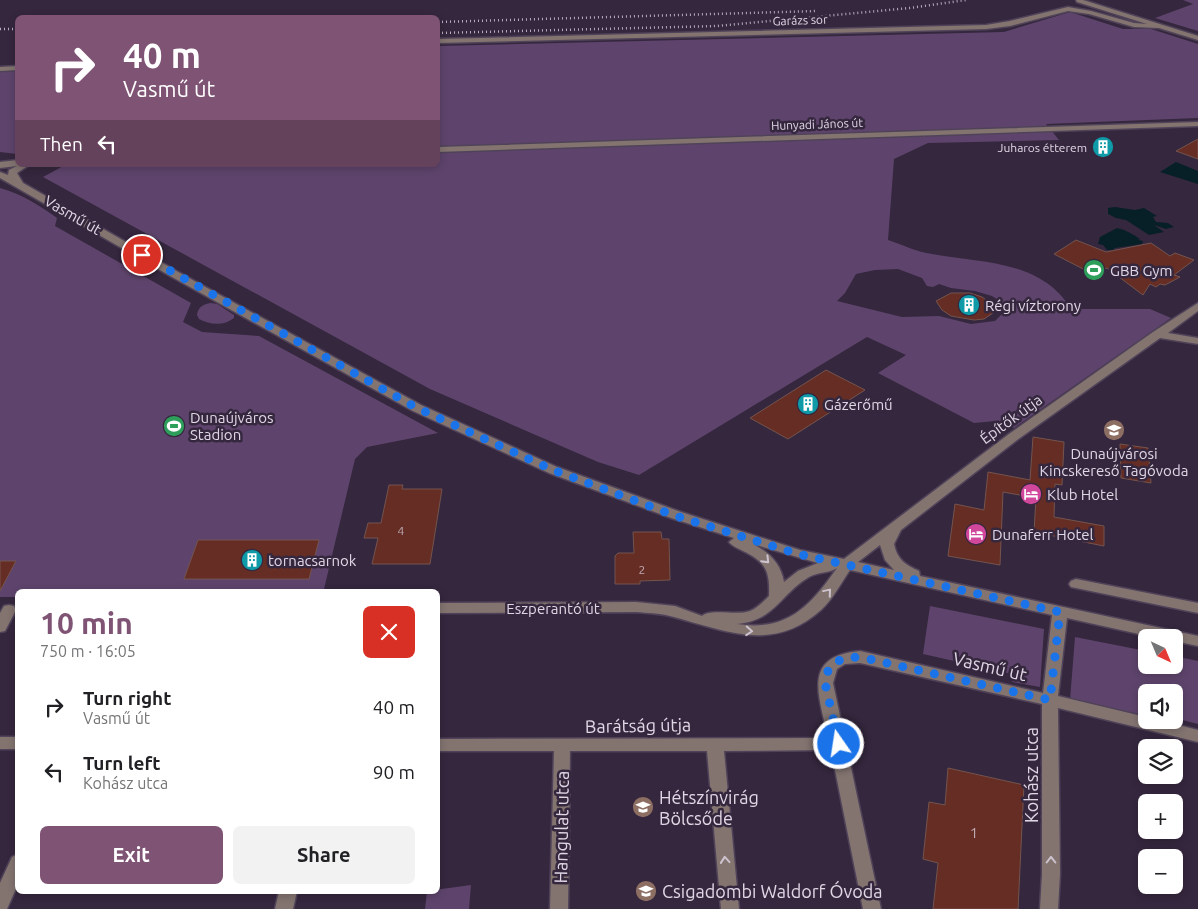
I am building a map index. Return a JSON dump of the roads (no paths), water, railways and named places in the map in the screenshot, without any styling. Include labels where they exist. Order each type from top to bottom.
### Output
[{"type":"street","points":[[1079,1],[1198,38]]},
{"type":"street","name":"Garázs sor","points":[[440,41],[986,27],[1011,24],[1059,10],[1082,11],[1127,25],[1158,26]]},
{"type":"street","points":[[0,68],[15,68]]},
{"type":"street","name":"Hunyadi János út","points":[[440,150],[1198,124]]},
{"type":"street","points":[[0,165],[15,163]]},
{"type":"street","points":[[20,167],[11,174],[21,185]]},
{"type":"street","points":[[0,175],[36,194]]},
{"type":"street","points":[[0,181],[36,194]]},
{"type":"street","name":"Vasmű út","points":[[36,194],[214,296],[417,408],[553,470],[676,516],[798,554],[1198,641]]},
{"type":"street","name":"Építők útja","points":[[847,565],[1013,437],[1198,306]]},
{"type":"street","points":[[1157,334],[1198,341]]},
{"type":"street","points":[[676,516],[752,549],[766,558],[775,570],[778,583],[776,596]]},
{"type":"street","points":[[900,523],[887,544],[888,555],[893,563],[901,569],[939,585]]},
{"type":"street","name":"Eszperantó út","points":[[440,608],[636,607],[736,619],[760,612],[800,575],[816,567],[847,565]]},
{"type":"street","name":"Eszperantó út","points":[[668,610],[730,629],[758,631],[788,625],[817,605],[847,565]]},
{"type":"street","points":[[1076,584],[1198,608]]},
{"type":"street","points":[[0,627],[9,610]]},
{"type":"street","name":"Kohász utca","points":[[1049,909],[1051,874],[1050,700],[1060,612]]},
{"type":"street","name":"Vasmű út","points":[[839,744],[825,683],[826,674],[831,664],[845,658],[860,657],[1198,736]]},
{"type":"street","points":[[0,743],[15,743]]},
{"type":"street","points":[[715,744],[730,909]]},
{"type":"street","points":[[839,744],[872,909]]},
{"type":"street","name":"Barátság útja","points":[[440,745],[839,744]]},
{"type":"street","name":"Hangulat utca","points":[[559,909],[562,745]]},
{"type":"street","points":[[0,904],[15,869]]},
{"type":"street","points":[[284,909],[287,894]]},
{"type":"water","points":[[1176,162],[1198,171],[1198,184],[1160,172]]},
{"type":"water","points":[[1115,207],[1135,210],[1144,208],[1157,216],[1153,217],[1156,222],[1168,223],[1174,227],[1166,229],[1154,225],[1164,232],[1149,235],[1126,220],[1108,214],[1108,208]]},
{"type":"water","points":[[1117,228],[1135,235],[1140,239],[1138,240],[1143,241],[1142,244],[1107,250],[1103,245],[1098,244],[1100,237]]},
{"type":"railway","points":[[440,33],[717,26],[910,8],[966,0]]},
{"type":"railway","points":[[440,22],[817,11]]},
{"type":"railway","points":[[0,29],[15,29]]},
{"type":"place","name":"Juharos étterem","points":[[1103,147]]},
{"type":"place","name":"GBB Gym","points":[[1094,270]]},
{"type":"place","name":"Régi víztorony","points":[[969,305]]},
{"type":"place","name":"Gázerőmű","points":[[808,404]]},
{"type":"place","name":"Dunaújváros Stadion","points":[[174,426]]},
{"type":"place","name":"Dunaújvárosi Kincskereső Tagóvoda","points":[[1114,430]]},
{"type":"place","name":"Klub Hotel","points":[[1031,494]]},
{"type":"place","name":"Dunaferr Hotel","points":[[976,534]]},
{"type":"place","name":"tornacsarnok","points":[[252,560]]},
{"type":"place","name":"Hétszínvirág Bölcsőde","points":[[643,807]]},
{"type":"place","name":"Csigadombi Waldorf Óvoda","points":[[646,891]]}]
